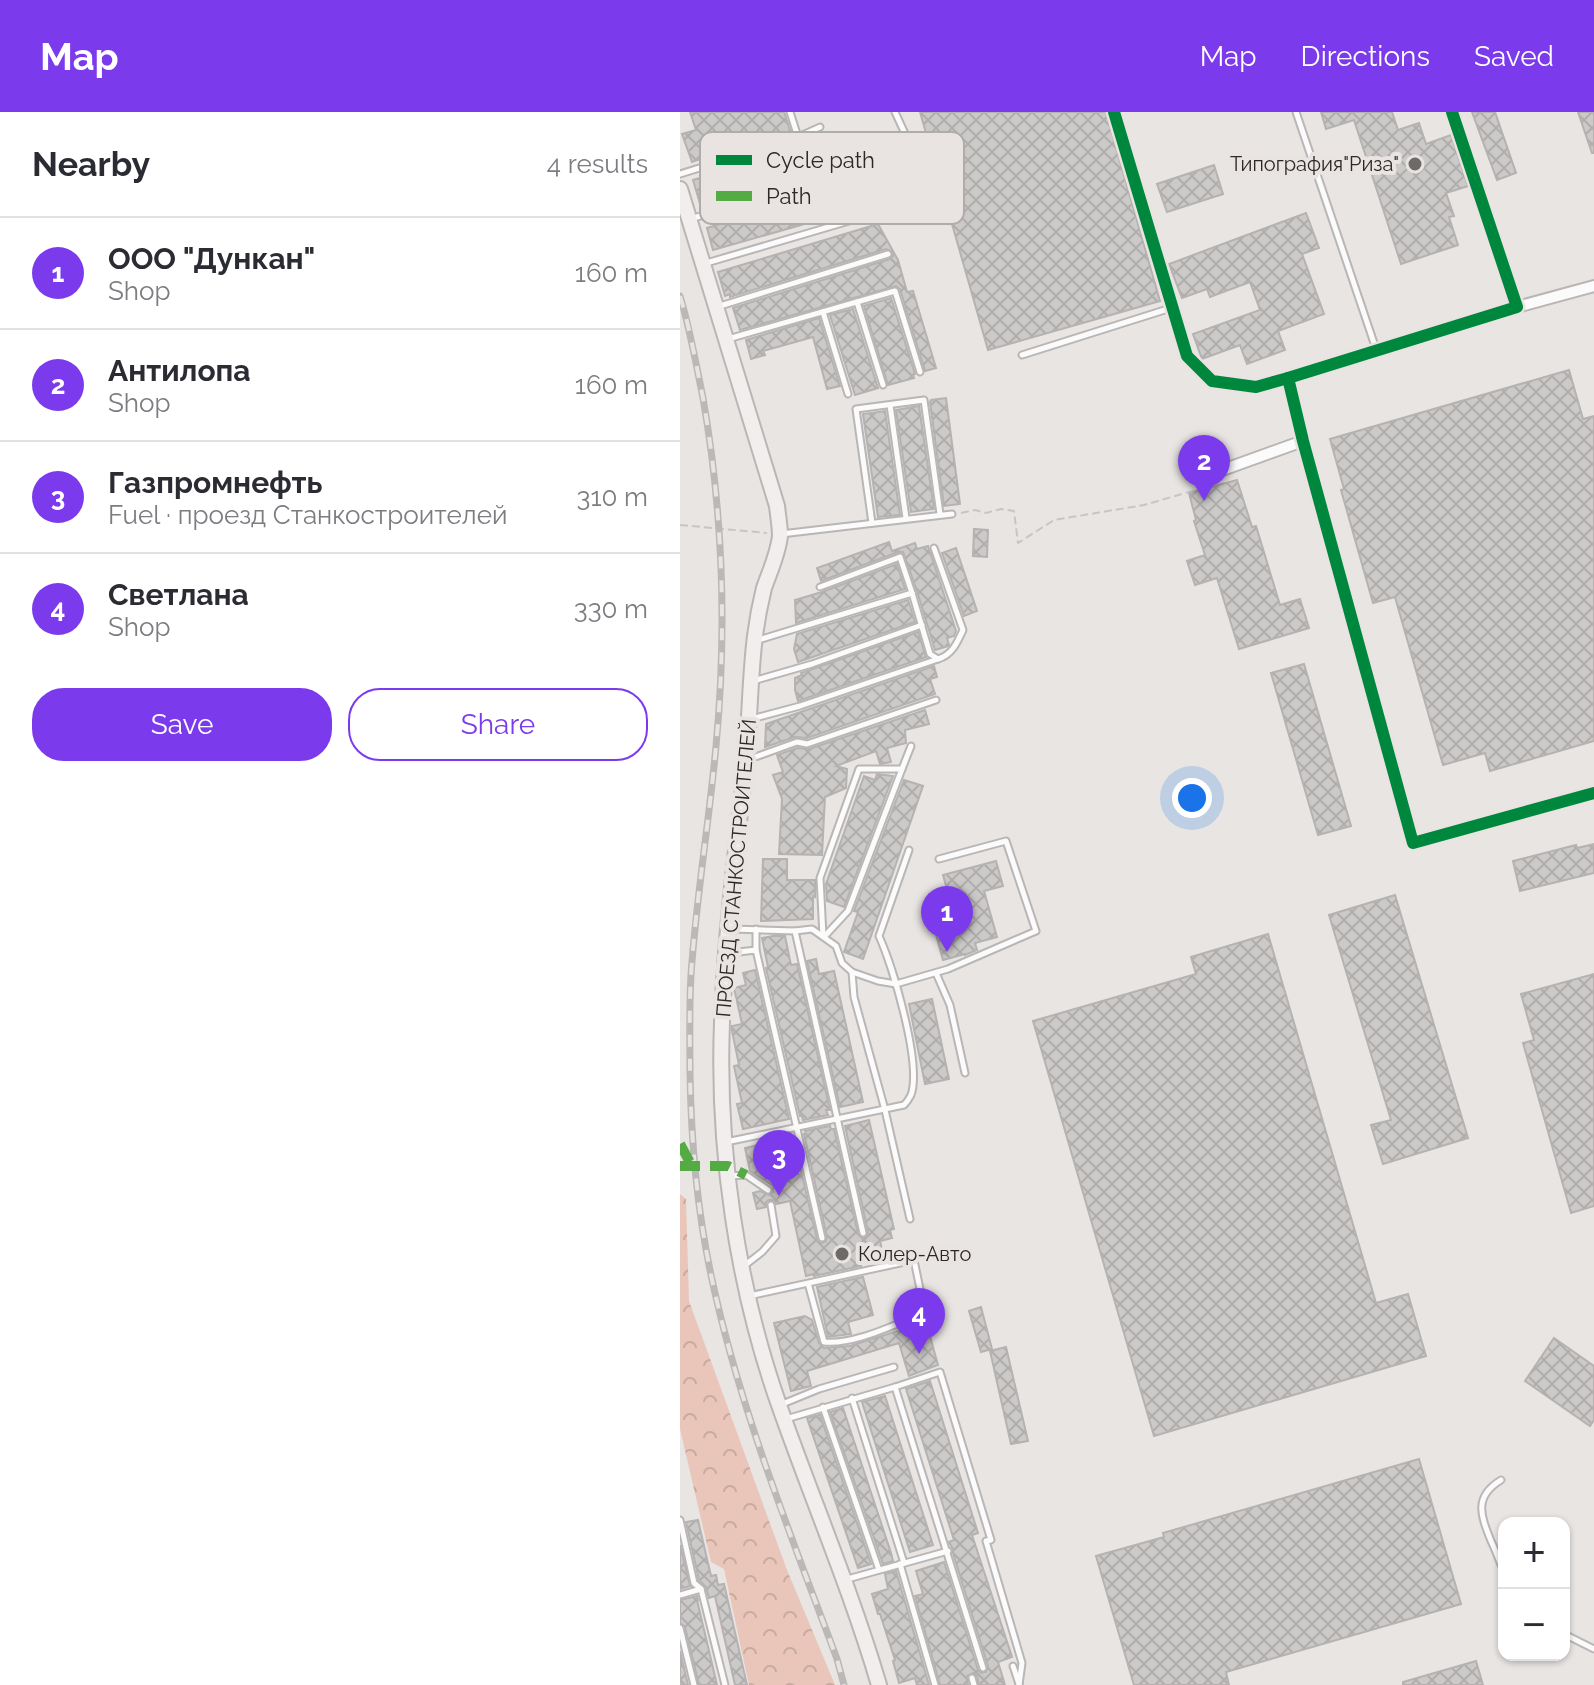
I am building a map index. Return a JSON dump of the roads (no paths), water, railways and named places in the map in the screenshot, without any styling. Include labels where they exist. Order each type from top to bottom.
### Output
[{"type":"main road","name":"ПРОЕЗД СТАНКОСТРОИТЕЛЕЙ","points":[[680,189],[777,506],[780,534],[763,591],[754,641],[750,719],[725,954],[722,1084],[729,1176],[748,1296],[782,1412],[879,1685]]},
{"type":"street","points":[[1114,112],[1187,356],[1212,381],[1256,387],[1594,286]]},
{"type":"street","points":[[1452,112],[1517,307]]},
{"type":"street","points":[[1288,378],[1413,843],[1594,793]]},
{"type":"street","points":[[1203,477],[1303,441]]},
{"type":"lane","points":[[790,112],[796,132]]},
{"type":"lane","points":[[895,112],[904,132]]},
{"type":"lane","points":[[1296,112],[1377,350]]},
{"type":"lane","points":[[809,132],[820,127]]},
{"type":"lane","points":[[680,174],[700,168]]},
{"type":"lane","points":[[689,220],[700,217]]},
{"type":"lane","points":[[702,264],[839,224]]},
{"type":"lane","points":[[715,307],[888,254]]},
{"type":"lane","points":[[727,340],[895,291],[920,372]]},
{"type":"lane","points":[[857,302],[883,385]]},
{"type":"lane","points":[[1022,355],[1172,308]]},
{"type":"lane","points":[[823,312],[848,394]]},
{"type":"lane","points":[[872,523],[856,409],[890,404],[924,400],[940,514]]},
{"type":"lane","points":[[890,404],[906,518]]},
{"type":"lane","points":[[780,534],[952,514]]},
{"type":"lane","points":[[750,719],[800,706],[947,657],[963,630],[934,548]]},
{"type":"lane","points":[[820,587],[900,557],[930,654],[938,659]]},
{"type":"lane","points":[[754,641],[912,593]]},
{"type":"lane","points":[[752,681],[812,664],[922,625]]},
{"type":"lane","points":[[746,760],[797,742],[807,744],[936,700]]},
{"type":"lane","points":[[824,937],[848,911],[911,746]]},
{"type":"lane","points":[[824,937],[820,878],[859,769],[902,769]]},
{"type":"lane","points":[[727,929],[812,929],[836,946],[842,963],[852,972],[896,984],[936,973],[1036,931],[1006,841],[939,859]]},
{"type":"lane","points":[[725,1142],[885,1110],[904,1105],[912,1093],[913,1055],[889,959],[879,936],[909,850]]},
{"type":"lane","points":[[756,929],[756,950],[822,1238]]},
{"type":"lane","points":[[795,931],[863,1233]]},
{"type":"lane","points":[[725,954],[756,950]]},
{"type":"lane","points":[[852,972],[854,997],[885,1110],[910,1219]]},
{"type":"lane","points":[[936,973],[950,1005],[965,1073]]},
{"type":"lane","points":[[729,1176],[746,1175],[768,1190]]},
{"type":"lane","points":[[743,1267],[776,1236],[771,1205]]},
{"type":"lane","points":[[748,1296],[914,1260],[925,1313],[857,1338],[824,1342],[808,1283]]},
{"type":"lane","points":[[782,1412],[819,1389],[894,1367]]},
{"type":"lane","points":[[782,1412],[823,1407],[940,1372],[991,1540],[986,1541],[1022,1663],[1019,1685]]},
{"type":"lane","points":[[895,1387],[983,1668]]},
{"type":"lane","points":[[852,1398],[935,1685]]},
{"type":"lane","points":[[823,1407],[879,1570]]},
{"type":"lane","points":[[1498,1557],[1480,1508],[1491,1486],[1501,1480]]},
{"type":"lane","points":[[680,1520],[694,1583],[701,1589],[725,1685]]},
{"type":"lane","points":[[844,1580],[948,1551]]},
{"type":"lane","points":[[680,1595],[701,1589]]},
{"type":"lane","points":[[680,1628],[694,1685]]},
{"type":"lane","points":[[1570,1637],[1594,1649]]},
{"type":"lane","points":[[1013,1666],[1019,1685]]},
{"type":"railway","points":[[680,296],[710,441],[719,528],[722,615],[713,775],[690,987],[691,1098],[698,1200],[711,1275],[736,1373],[844,1685]]},
{"type":"place","name":"Типография\"Риза\"","points":[[1415,164]]},
{"type":"place","name":"Aнтилопа","points":[[1204,501]]},
{"type":"place","name":"ООО \"Дункан\"","points":[[947,952]]},
{"type":"place","name":"Газпромнефть","points":[[779,1196]]},
{"type":"place","name":"Колер-Авто","points":[[842,1254]]},
{"type":"place","name":"Светлана","points":[[919,1354]]}]
